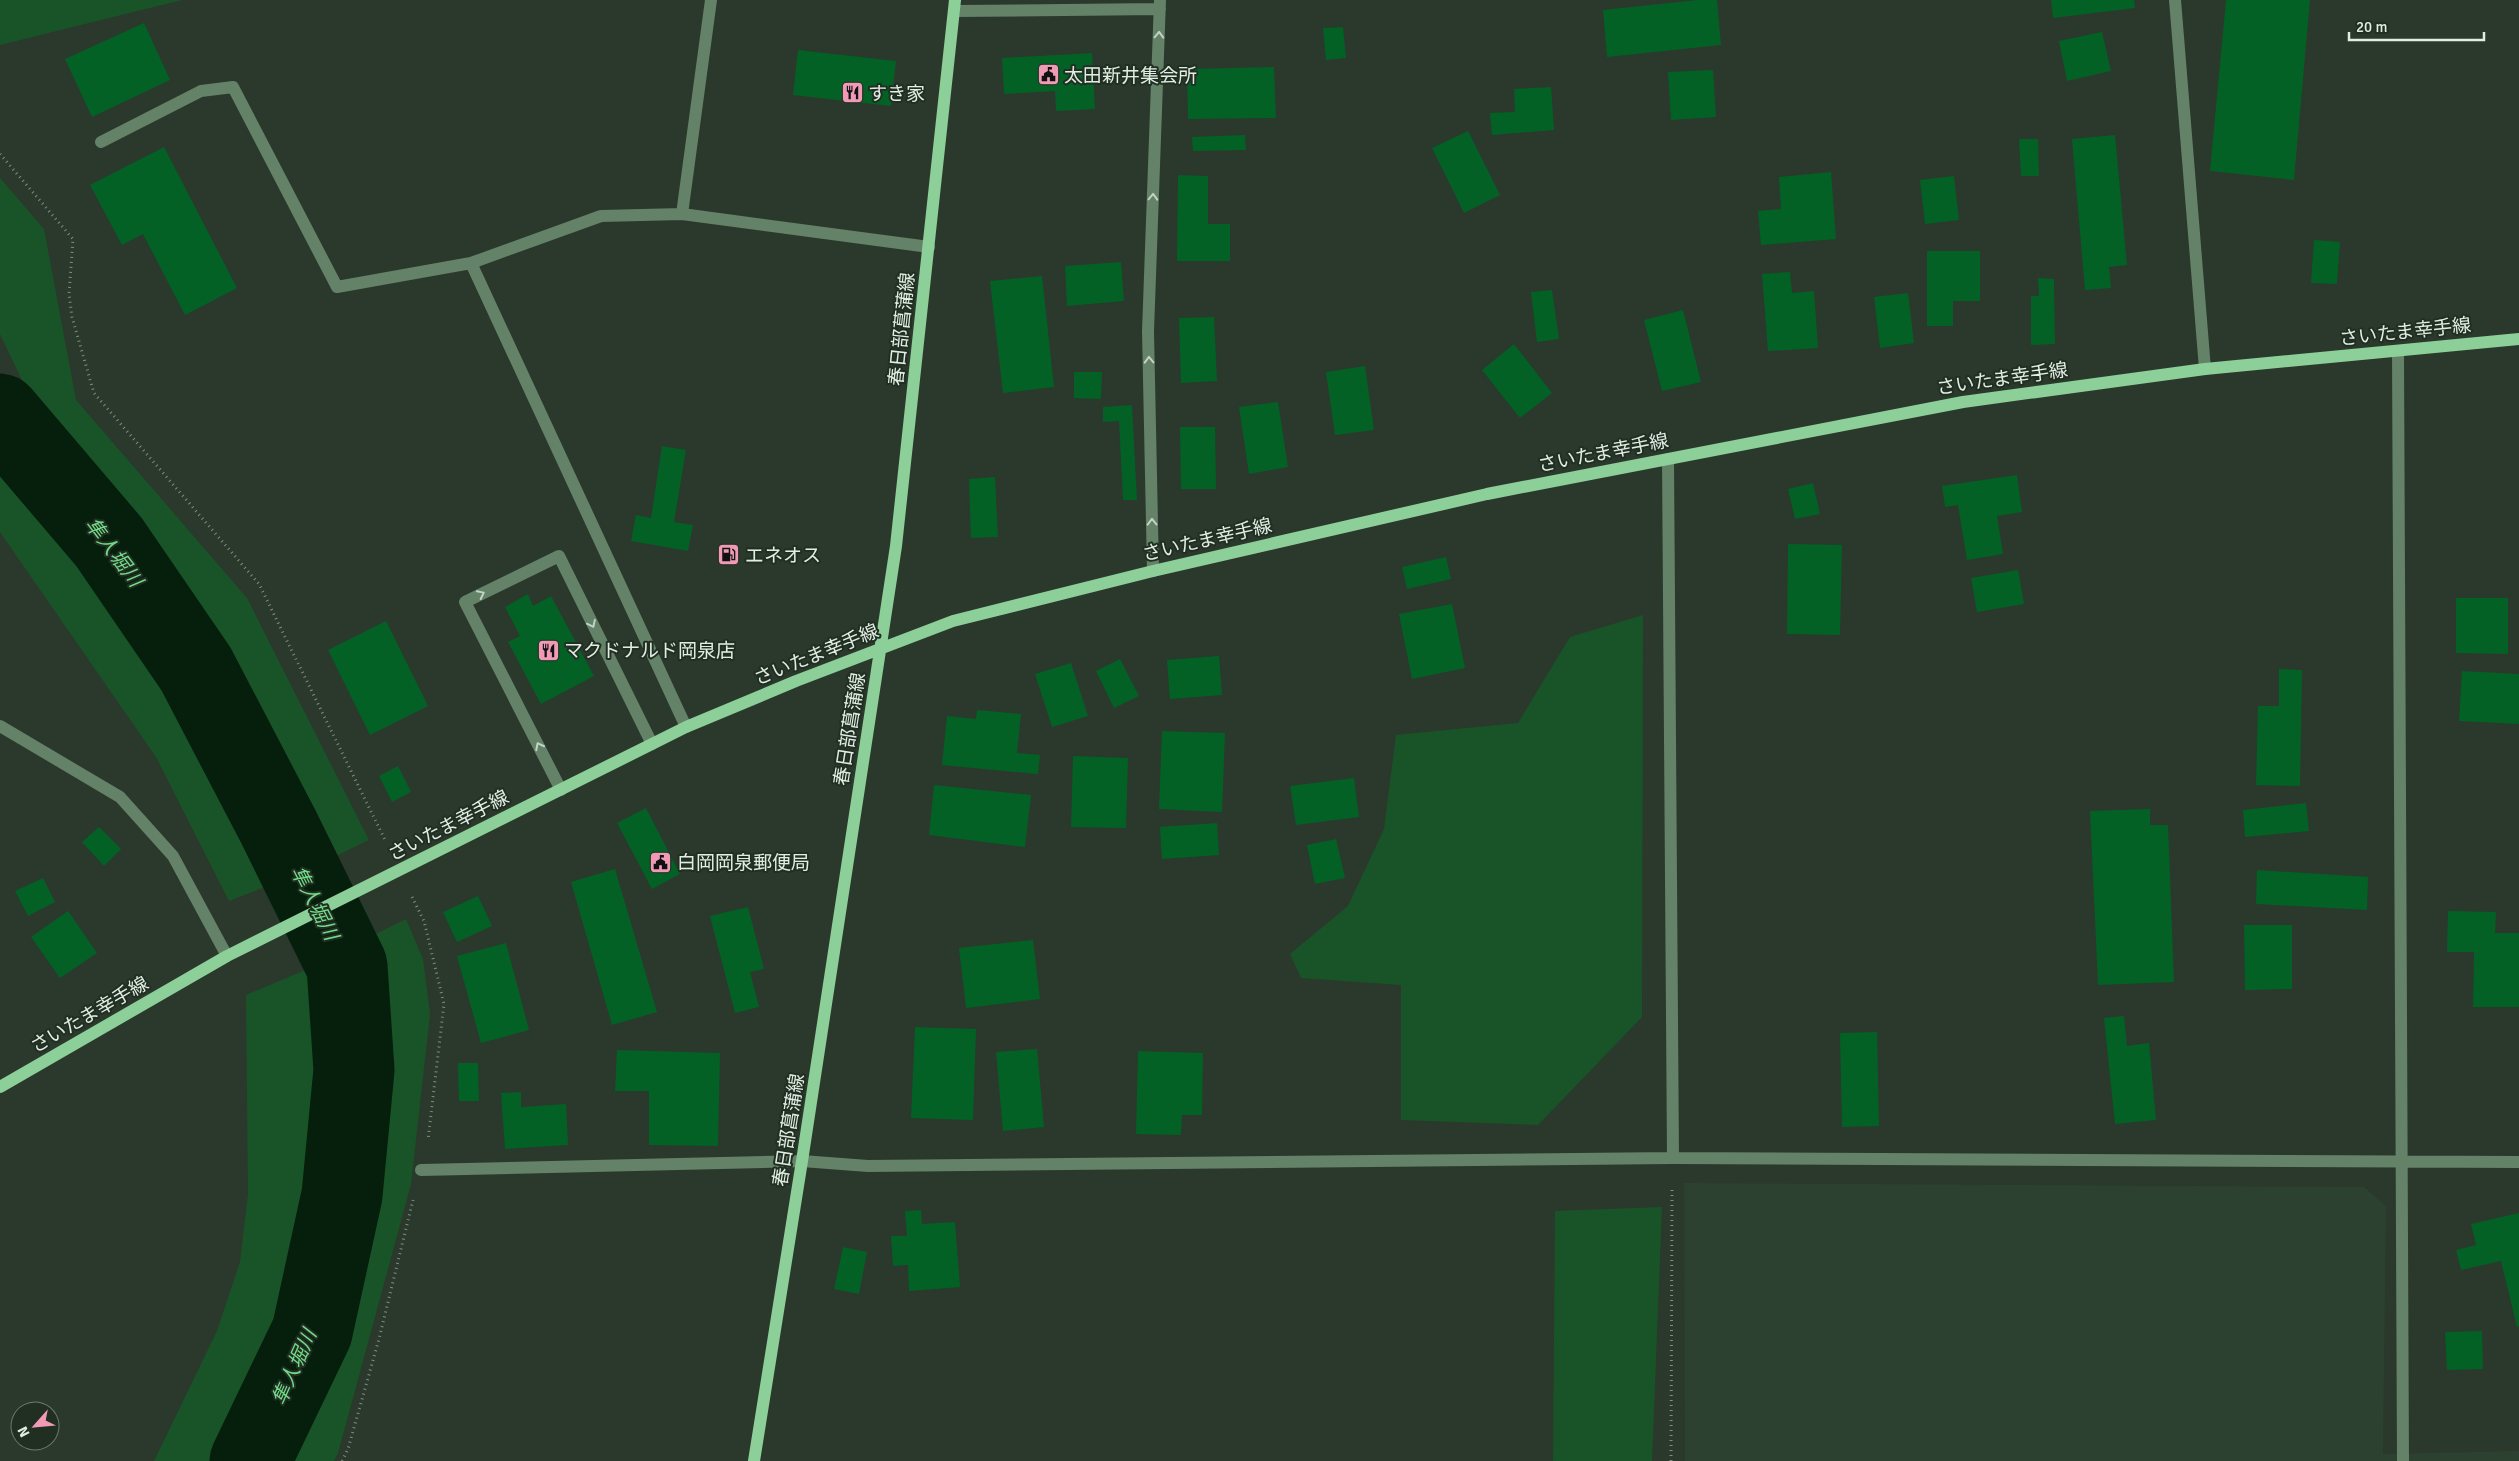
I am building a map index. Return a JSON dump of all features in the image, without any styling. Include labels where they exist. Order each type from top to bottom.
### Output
[{"type":"main road","name":"春日部菖蒲線","points":[[754,1461],[802,1162],[896,546],[955,6]]},
{"type":"main road","name":"さいたま幸手線","points":[[0,1087],[227,956],[686,727],[881,647],[953,621],[1153,571],[1487,494],[1963,402],[2205,369],[2519,339]]},
{"type":"street","points":[[682,214],[711,0]]},
{"type":"street","points":[[2175,0],[2205,369]]},
{"type":"street","points":[[955,6],[1160,5],[1148,332],[1153,571]]},
{"type":"street","points":[[101,142],[201,91],[233,87],[337,287],[471,263],[601,216],[682,214],[929,248]]},
{"type":"street","points":[[471,263],[686,727]]},
{"type":"street","points":[[2398,351],[2404,1161],[2403,1461]]},
{"type":"street","points":[[1668,459],[1672,1158]]},
{"type":"street","points":[[561,790],[465,602],[559,556],[652,744]]},
{"type":"street","points":[[0,726],[120,797],[173,856],[227,956]]},
{"type":"street","points":[[421,1170],[802,1162],[868,1166],[1672,1158],[2519,1162]]},
{"type":"path","points":[[0,154],[72,239],[69,294],[72,317],[94,393],[259,584],[400,871]]},
{"type":"path","points":[[1671,1461],[1672,1158]]},
{"type":"shaded area","points":[[1684,1183],[2364,1187],[2386,1206],[2383,1454],[2519,1451],[2519,1461],[1685,1461]]},
{"type":"green space","points":[[0,0],[182,0],[0,45]]},
{"type":"green space","points":[[0,178],[44,229],[76,400],[247,598],[369,840],[323,862],[238,674],[125,504],[41,420],[0,334]]},
{"type":"green space","points":[[0,457],[52,514],[151,658],[212,766],[270,885],[229,901],[156,757],[0,532]]},
{"type":"green space","points":[[1643,615],[1642,1017],[1538,1125],[1401,1120],[1401,985],[1301,978],[1290,954],[1348,906],[1384,829],[1396,735],[1518,723],[1570,637]]},
{"type":"green space","points":[[406,919],[423,959],[430,1014],[411,1184],[338,1453],[334,1461],[273,1461],[319,1361],[362,1201],[377,1024],[370,969],[362,941]]},
{"type":"green space","points":[[315,966],[328,1004],[330,1090],[289,1325],[239,1431],[222,1461],[154,1461],[217,1331],[240,1262],[248,1194],[246,995]]},
{"type":"green space","points":[[1662,1207],[1652,1461],[1553,1461],[1555,1211]]},
{"type":"building","points":[[1698,0],[1717,0],[1721,45],[1607,57],[1603,10]]},
{"type":"building","points":[[2051,0],[2134,0],[2135,8],[2053,18]]},
{"type":"building","points":[[2226,0],[2310,0],[2294,180],[2210,171]]},
{"type":"building","points":[[144,23],[170,80],[92,117],[65,59]]},
{"type":"building","points":[[1343,27],[1346,58],[1326,60],[1323,28]]},
{"type":"building","points":[[2102,32],[2111,71],[2067,81],[2059,41]]},
{"type":"building","points":[[798,50],[896,61],[891,106],[793,95]]},
{"type":"building","name":"太田新井集会所","points":[[1092,53],[1095,109],[1056,111],[1055,91],[1004,94],[1002,58]]},
{"type":"building","points":[[1274,67],[1276,118],[1188,119],[1187,69]]},
{"type":"building","points":[[1713,70],[1716,117],[1671,120],[1668,72]]},
{"type":"building","points":[[1551,87],[1554,130],[1492,135],[1490,113],[1515,112],[1514,89]]},
{"type":"building","points":[[1468,131],[1500,195],[1464,213],[1432,148]]},
{"type":"building","points":[[1245,135],[1246,150],[1193,151],[1192,137]]},
{"type":"building","points":[[2115,135],[2127,265],[2109,267],[2111,288],[2085,290],[2072,139]]},
{"type":"building","points":[[2019,139],[2038,139],[2039,176],[2021,176]]},
{"type":"building","points":[[164,147],[237,288],[185,315],[143,234],[122,245],[90,185]]},
{"type":"building","points":[[1831,172],[1836,239],[1761,245],[1758,211],[1781,209],[1779,177]]},
{"type":"building","points":[[1178,175],[1208,176],[1208,224],[1230,224],[1230,261],[1177,261]]},
{"type":"building","points":[[1954,176],[1959,220],[1925,224],[1920,180]]},
{"type":"building","points":[[2314,240],[2340,242],[2337,284],[2311,283]]},
{"type":"building","points":[[1927,251],[1980,251],[1980,301],[1953,301],[1953,326],[1927,326]]},
{"type":"building","points":[[1121,262],[1124,301],[1067,306],[1065,266]]},
{"type":"building","points":[[1790,272],[1792,293],[1814,291],[1818,348],[1768,351],[1762,274]]},
{"type":"building","points":[[1042,276],[1054,387],[1003,393],[990,281]]},
{"type":"building","points":[[2038,278],[2054,279],[2055,344],[2031,345],[2031,296],[2039,296]]},
{"type":"building","points":[[1552,290],[1559,339],[1537,342],[1531,292]]},
{"type":"building","points":[[1908,293],[1914,343],[1880,348],[1874,297]]},
{"type":"building","points":[[1683,310],[1701,382],[1662,391],[1644,320]]},
{"type":"building","points":[[1214,317],[1217,381],[1181,383],[1179,318]]},
{"type":"building","points":[[1514,344],[1552,393],[1520,418],[1482,370]]},
{"type":"building","points":[[1365,366],[1374,430],[1335,435],[1326,372]]},
{"type":"building","points":[[1074,372],[1102,372],[1101,399],[1074,398]]},
{"type":"building","points":[[1278,402],[1288,467],[1249,474],[1239,407]]},
{"type":"building","points":[[1132,405],[1137,500],[1123,500],[1119,421],[1103,422],[1103,407]]},
{"type":"building","points":[[1180,427],[1215,427],[1216,489],[1181,489]]},
{"type":"building","points":[[662,446],[686,450],[674,522],[693,525],[688,551],[631,541],[636,515],[651,518]]},
{"type":"building","points":[[2017,475],[2022,512],[1997,516],[2003,554],[1967,560],[1958,505],[1945,507],[1942,486]]},
{"type":"building","points":[[995,477],[998,537],[971,538],[969,479]]},
{"type":"building","points":[[1813,483],[1820,514],[1795,519],[1788,489]]},
{"type":"building","points":[[1788,544],[1842,545],[1840,635],[1787,634]]},
{"type":"building","points":[[1446,557],[1451,579],[1407,589],[1402,567]]},
{"type":"building","points":[[2018,570],[2024,604],[1977,612],[1971,578]]},
{"type":"building","points":[[528,594],[533,606],[551,596],[594,676],[541,704],[508,642],[520,636],[505,607]]},
{"type":"building","points":[[2456,598],[2508,598],[2508,654],[2456,653]]},
{"type":"building","points":[[1452,604],[1465,668],[1412,679],[1399,614]]},
{"type":"building","points":[[386,621],[428,706],[370,735],[328,650]]},
{"type":"building","points":[[1219,656],[1222,695],[1170,699],[1167,660]]},
{"type":"building","points":[[1120,659],[1139,696],[1114,708],[1096,671]]},
{"type":"building","points":[[1071,663],[1088,716],[1052,727],[1035,674]]},
{"type":"building","points":[[2279,669],[2302,670],[2300,786],[2256,785],[2258,706],[2279,706]]},
{"type":"building","points":[[2462,671],[2519,674],[2519,724],[2459,721]]},
{"type":"building","points":[[977,710],[1021,714],[1017,753],[1040,755],[1038,774],[942,765],[947,716],[976,719]]},
{"type":"building","points":[[1162,731],[1225,733],[1222,812],[1159,809]]},
{"type":"building","points":[[1073,756],[1128,758],[1126,828],[1071,827]]},
{"type":"building","points":[[398,766],[411,792],[392,802],[379,776]]},
{"type":"building","points":[[1354,778],[1359,817],[1296,825],[1290,786]]},
{"type":"building","points":[[934,785],[1031,795],[1025,847],[929,835]]},
{"type":"building","points":[[2306,803],[2309,831],[2245,837],[2243,810]]},
{"type":"building","points":[[646,808],[680,874],[652,889],[617,823]]},
{"type":"building","points":[[2150,809],[2150,825],[2168,825],[2174,982],[2098,985],[2090,811]]},
{"type":"building","points":[[1217,823],[1219,855],[1162,859],[1160,827]]},
{"type":"building","points":[[99,827],[121,849],[104,866],[82,842]]},
{"type":"building","points":[[1336,839],[1345,878],[1315,884],[1307,845]]},
{"type":"building","points":[[615,869],[657,1012],[612,1025],[571,882]]},
{"type":"building","points":[[2257,870],[2368,877],[2367,910],[2256,904]]},
{"type":"building","points":[[43,878],[55,902],[28,916],[15,891]]},
{"type":"building","points":[[478,896],[492,926],[457,942],[443,912]]},
{"type":"building","points":[[748,907],[764,969],[750,972],[759,1007],[735,1013],[710,916]]},
{"type":"building","points":[[68,911],[97,953],[60,978],[31,937]]},
{"type":"building","points":[[2448,911],[2496,912],[2495,933],[2519,933],[2519,1007],[2473,1007],[2474,952],[2447,952]]},
{"type":"building","points":[[2244,925],[2292,925],[2292,989],[2245,990]]},
{"type":"building","points":[[1033,940],[1040,999],[966,1008],[959,948]]},
{"type":"building","points":[[506,943],[529,1030],[481,1043],[457,956]]},
{"type":"building","points":[[2124,1016],[2127,1046],[2149,1043],[2156,1120],[2115,1124],[2104,1018]]},
{"type":"building","points":[[915,1027],[976,1029],[973,1120],[911,1118]]},
{"type":"building","points":[[1877,1032],[1879,1126],[1842,1127],[1840,1033]]},
{"type":"building","points":[[1037,1049],[1044,1127],[1003,1131],[996,1052]]},
{"type":"building","points":[[617,1050],[720,1053],[718,1146],[649,1145],[649,1091],[615,1091]]},
{"type":"building","points":[[1138,1051],[1203,1053],[1202,1115],[1182,1115],[1181,1135],[1136,1134]]},
{"type":"building","points":[[458,1063],[478,1063],[479,1101],[459,1101]]},
{"type":"building","points":[[521,1092],[521,1107],[566,1104],[568,1145],[505,1149],[501,1093]]},
{"type":"building","points":[[921,1210],[922,1224],[955,1222],[960,1287],[909,1291],[908,1265],[893,1266],[891,1236],[907,1236],[905,1211]]},
{"type":"building","points":[[2519,1213],[2519,1326],[2517,1327],[2501,1261],[2461,1270],[2456,1250],[2476,1245],[2471,1224]]},
{"type":"building","points":[[843,1247],[867,1252],[859,1294],[834,1289]]},
{"type":"building","points":[[2482,1331],[2483,1369],[2447,1370],[2445,1332]]},
{"type":"waterway","name":"隼人堀川","points":[[0,414],[109,542],[196,669],[278,826],[347,966],[354,1070],[342,1195],[312,1332],[250,1461]]},
{"type":"place","name":"太田新井集会所","points":[[1048,75]]},
{"type":"place","name":"すき家","points":[[852,93]]},
{"type":"place","name":"エネオス","points":[[729,555]]},
{"type":"place","name":"マクドナルド岡泉店","points":[[548,650]]},
{"type":"place","name":"白岡岡泉郵便局","points":[[661,862]]}]
